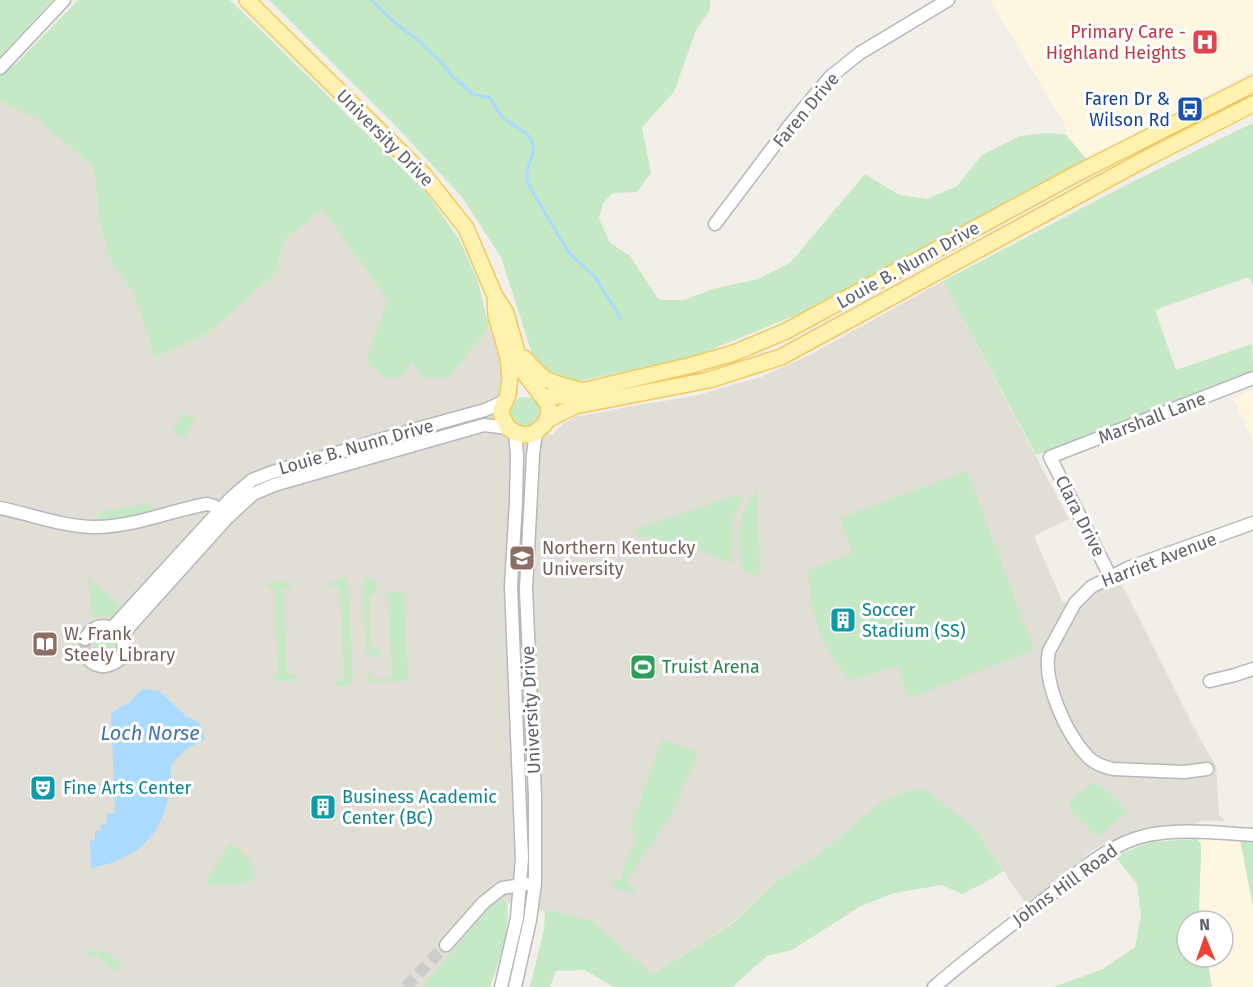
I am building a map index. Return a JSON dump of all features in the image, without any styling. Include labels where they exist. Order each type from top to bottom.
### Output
[{"type":"main road","name":"University Drive","points":[[247,0],[396,145],[432,183],[466,228],[495,296],[506,313],[522,370],[541,394],[549,409],[547,420]]},
{"type":"main road","name":"Louie B. Nunn Drive","points":[[541,394],[560,396],[723,356],[786,331],[1074,175],[1253,84]]},
{"type":"main road","name":"Louie B. Nunn Drive","points":[[547,420],[575,406],[709,380],[781,357],[1149,157],[1253,104]]},
{"type":"main road","name":"University Drive","points":[[495,296],[496,316],[508,357],[510,377],[502,416],[511,430]]},
{"type":"main road","points":[[516,349],[537,374],[549,383],[583,391]]},
{"type":"main road","points":[[505,399],[522,388],[531,388],[541,394]]},
{"type":"main road","points":[[511,430],[529,435],[536,432],[547,420]]},
{"type":"street","points":[[0,68],[63,0]]},
{"type":"street","name":"Faren Drive","points":[[715,224],[789,126],[830,77],[860,53],[948,0]]},
{"type":"street","name":"Marshall Lane","points":[[1050,457],[1253,378]]},
{"type":"street","name":"Louie B. Nunn Drive","points":[[224,514],[231,498],[252,480],[420,428],[486,411],[505,399]]},
{"type":"street","name":"Louie B. Nunn Drive","points":[[116,632],[224,514],[253,494],[274,485],[484,425],[511,430]]},
{"type":"street","name":"University Drive","points":[[501,987],[517,918],[521,884],[520,794],[511,586],[517,455],[511,430]]},
{"type":"street","name":"University Drive","points":[[515,987],[530,920],[535,883],[535,785],[526,589],[532,466],[536,432]]},
{"type":"street","name":"Clara Drive","points":[[1050,457],[1110,576]]},
{"type":"street","points":[[0,508],[62,524],[93,527],[135,524],[207,504],[214,506],[224,514]]},
{"type":"street","name":"Harriet Avenue","points":[[1207,769],[1184,772],[1102,766],[1089,759],[1056,703],[1049,684],[1047,667],[1049,651],[1075,603],[1091,587],[1110,576],[1253,523]]},
{"type":"street","points":[[85,639],[94,629],[100,627],[116,632],[124,648],[115,663],[101,666],[90,661]]},
{"type":"street","points":[[1210,681],[1253,669]]},
{"type":"street","name":"Johns Hill Road","points":[[934,987],[1099,856],[1124,843],[1148,835],[1175,831],[1253,835]]},
{"type":"street","points":[[446,945],[483,903],[502,888],[535,883]]},
{"type":"shaded area","points":[[990,0],[1253,0],[1253,71],[1087,160],[1066,135],[1066,127]]},
{"type":"shaded area","name":"Northern Kentucky University","points":[[0,101],[38,119],[93,166],[99,218],[109,258],[134,294],[155,358],[207,334],[275,274],[285,239],[323,210],[388,300],[412,363],[448,378],[489,328],[500,353],[504,373],[503,387],[495,411],[502,431],[552,435],[563,424],[575,417],[694,396],[761,377],[810,355],[943,281],[1069,519],[1034,536],[1062,601],[1079,608],[1086,598],[1119,579],[1216,766],[1219,815],[1225,821],[1203,820],[1196,824],[1146,828],[1092,850],[1027,906],[975,829],[821,853],[779,879],[734,921],[700,945],[651,974],[592,921],[513,905],[502,899],[422,987],[0,987]]},
{"type":"shaded area","points":[[1253,389],[1253,440],[1233,399]]},
{"type":"shaded area","points":[[1197,839],[1240,839],[1253,907],[1253,987],[1212,987],[1209,969],[1235,969],[1235,909],[1199,909],[1201,853]]},
{"type":"green space","points":[[0,0],[53,0],[0,57]]},
{"type":"green space","points":[[78,0],[230,0],[427,193],[460,241],[478,281],[489,328],[448,378],[425,378],[412,363],[400,378],[385,379],[366,361],[388,300],[323,210],[285,239],[275,274],[207,334],[155,358],[134,294],[109,258],[99,218],[93,166],[38,120],[0,101],[0,76],[16,64]]},
{"type":"green space","points":[[269,0],[710,0],[710,10],[696,30],[674,92],[642,127],[651,173],[637,192],[613,193],[603,203],[599,218],[610,243],[630,256],[659,300],[684,300],[713,289],[758,279],[790,263],[865,174],[899,195],[927,199],[957,186],[982,155],[1020,136],[1048,133],[1066,135],[1087,160],[911,253],[823,304],[693,357],[579,381],[549,376],[534,360],[501,257],[462,197],[393,123]]},
{"type":"green space","points":[[1253,123],[1253,287],[1249,277],[1155,310],[1176,370],[1252,344],[1253,370],[1036,455],[943,281],[1130,183]]},
{"type":"green space","points":[[525,397],[536,401],[540,412],[536,423],[525,427],[514,423],[510,412],[514,401]]},
{"type":"green space","points":[[183,413],[196,420],[184,438],[172,432]]},
{"type":"green space","points":[[967,471],[1034,650],[909,698],[898,666],[850,680],[831,655],[818,629],[811,602],[808,571],[852,553],[840,518]]},
{"type":"green space","points":[[757,491],[760,577],[742,570],[739,538],[745,509]]},
{"type":"green space","points":[[737,495],[743,497],[731,535],[733,561],[730,563],[696,549],[674,542],[638,536],[636,533],[637,529]]},
{"type":"green space","points":[[153,504],[154,508],[137,515],[101,520],[96,516],[101,512]]},
{"type":"green space","points":[[88,577],[122,607],[113,617],[99,616],[92,619]]},
{"type":"green space","points":[[366,577],[374,579],[377,593],[369,594],[371,649],[380,649],[380,651],[371,658],[366,651],[363,584]]},
{"type":"green space","points":[[339,578],[346,579],[348,584],[353,680],[350,685],[342,687],[336,684],[336,681],[344,680],[340,587],[331,587],[331,583]]},
{"type":"green space","points":[[287,582],[292,586],[283,589],[287,674],[296,676],[291,682],[277,680],[270,676],[278,674],[275,590],[266,588],[269,583]]},
{"type":"green space","points":[[388,592],[404,592],[408,681],[371,682],[368,679],[369,671],[371,671],[372,679],[392,678]]},
{"type":"green space","points":[[103,633],[114,638],[117,646],[111,657],[103,659],[93,652],[92,646],[93,640]]},
{"type":"green space","points":[[662,740],[694,750],[697,755],[672,813],[626,882],[636,891],[631,893],[615,888],[611,882],[614,879],[620,881],[638,832],[630,829]]},
{"type":"green space","points":[[1092,783],[1103,787],[1125,809],[1126,813],[1098,837],[1069,809],[1069,802]]},
{"type":"green space","points":[[926,790],[975,829],[1003,871],[962,894],[942,885],[894,893],[859,907],[792,950],[767,956],[732,987],[613,987],[585,970],[556,971],[550,987],[530,987],[544,929],[545,910],[592,921],[652,974],[734,922],[779,879],[821,853],[883,801],[906,791]]},
{"type":"green space","points":[[1197,839],[1201,844],[1199,909],[1175,909],[1175,969],[1209,969],[1212,987],[1053,987],[1103,969],[1135,947],[1141,915],[1137,884],[1115,856],[1150,842]]},
{"type":"green space","points":[[1240,839],[1253,840],[1253,907]]},
{"type":"green space","points":[[232,844],[246,856],[252,865],[254,870],[251,882],[211,886],[207,882],[208,878],[229,845]]},
{"type":"green space","points":[[502,899],[507,902],[507,923],[490,987],[422,987],[495,901]]},
{"type":"green space","points":[[88,951],[106,951],[121,965],[115,972],[101,960],[100,956],[88,956]]},
{"type":"water","name":"Loch Norse","points":[[142,689],[159,691],[186,716],[199,722],[205,739],[186,749],[171,765],[167,803],[153,834],[128,856],[91,868],[90,841],[95,840],[95,831],[101,831],[101,824],[107,823],[106,814],[115,813],[111,713],[130,702]]},
{"type":"waterway","points":[[371,0],[395,23],[418,40],[452,76],[473,94],[490,98],[503,118],[530,137],[533,152],[527,173],[528,184],[569,253],[595,277],[621,319]]},
{"type":"tunnel","points":[[85,639],[84,649],[90,661]]},
{"type":"tunnel","points":[[406,987],[446,945]]},
{"type":"place","name":"Primary Care - Highland Heights","points":[[1205,42]]},
{"type":"place","name":"Faren Dr & Wilson Rd","points":[[1190,109]]},
{"type":"place","name":"Northern Kentucky University","points":[[522,558]]},
{"type":"place","name":"Soccer Stadium (SS)","points":[[843,620]]},
{"type":"place","name":"W. Frank Steely Library","points":[[45,644]]},
{"type":"place","name":"Truist Arena","points":[[643,667]]},
{"type":"place","name":"Fine Arts Center","points":[[43,788]]},
{"type":"place","name":"Business Academic Center (BC)","points":[[323,807]]}]
